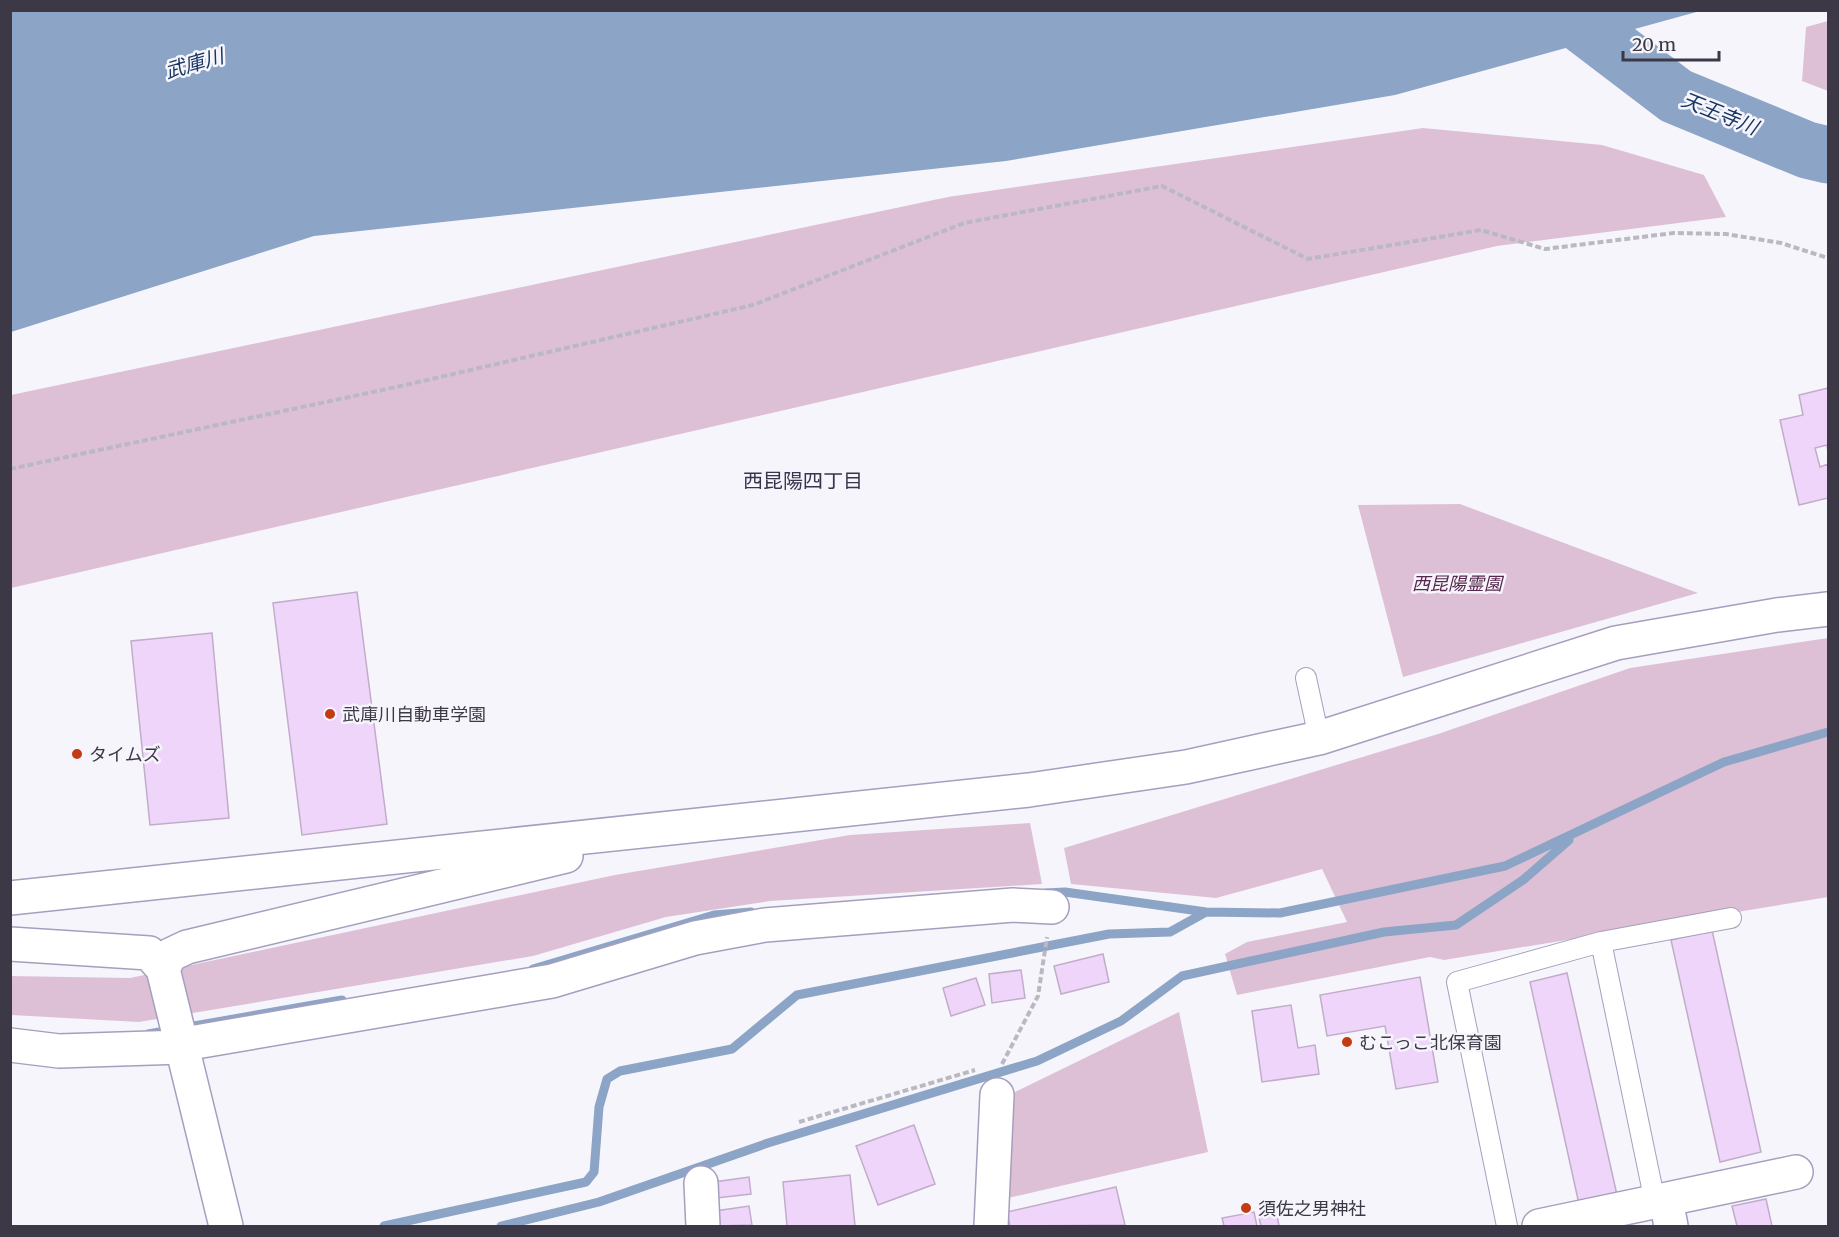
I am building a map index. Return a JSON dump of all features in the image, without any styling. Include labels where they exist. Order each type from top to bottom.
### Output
[{"type":"street","points":[[10,898],[1029,790],[1186,767],[1319,738],[1617,643],[1777,615],[1828,609]]},
{"type":"street","points":[[163,969],[170,955],[187,947],[562,857],[614,834]]},
{"type":"street","points":[[10,1045],[58,1051],[181,1044],[552,981],[695,938],[765,925],[1013,905],[1050,921]]},
{"type":"street","points":[[10,944],[149,953],[163,969],[226,1227]]},
{"type":"street","points":[[991,1227],[995,1075]]},
{"type":"street","points":[[1539,1227],[1664,1209],[1796,1172]]},
{"type":"street","points":[[700,1183],[703,1227]]},
{"type":"lane","points":[[1306,678],[1319,738]]},
{"type":"lane","points":[[1507,1227],[1457,982],[1601,942],[1731,918]]},
{"type":"lane","points":[[1601,942],[1664,1209]]},
{"type":"path","points":[[10,469],[401,386],[753,305],[964,223],[1162,186],[1308,259],[1481,230],[1545,249],[1674,233],[1726,234],[1781,243],[1828,258]]},
{"type":"path","points":[[799,1122],[995,1075],[1038,996],[1050,921]]},
{"type":"path","points":[[995,1063],[1004,1058]]},
{"type":"green space","points":[[1828,21],[1828,91],[1802,81],[1806,27]]},
{"type":"green space","points":[[1423,128],[1602,145],[1704,175],[1726,217],[1497,246],[11,588],[11,395],[948,197]]},
{"type":"green space","name":"西昆陽霊園","points":[[1460,504],[1698,593],[1403,677],[1358,505]]},
{"type":"green space","points":[[1828,638],[1828,897],[1444,960],[1430,957],[1237,995],[1225,954],[1247,942],[1347,922],[1322,869],[1216,898],[1071,884],[1064,848],[1438,734],[1630,668]]},
{"type":"green space","points":[[1030,823],[1042,884],[770,901],[666,917],[533,956],[139,1022],[11,1015],[10,976],[130,978],[615,875],[850,835]]},
{"type":"green space","points":[[1179,1012],[1208,1152],[1008,1198],[1006,1147],[1015,1092]]},
{"type":"water","name":"武庫川","points":[[11,10],[1700,11],[1395,95],[1006,161],[314,236],[11,332]]},
{"type":"building","points":[[1828,388],[1828,453],[1827,445],[1815,448],[1820,467],[1828,464],[1828,498],[1799,505],[1780,420],[1803,415],[1799,395]]},
{"type":"building","name":"武庫川自動車学園","points":[[357,592],[387,824],[302,835],[273,603]]},
{"type":"building","points":[[212,633],[229,818],[150,825],[131,641]]},
{"type":"building","points":[[1712,930],[1761,1152],[1720,1162],[1671,940]]},
{"type":"building","points":[[1103,954],[1109,982],[1061,994],[1054,966]]},
{"type":"building","points":[[1021,970],[1025,998],[992,1003],[989,974]]},
{"type":"building","points":[[1567,973],[1617,1195],[1579,1204],[1530,982]]},
{"type":"building","points":[[1420,977],[1438,1082],[1396,1089],[1385,1026],[1327,1036],[1320,995]]},
{"type":"building","points":[[976,978],[985,1005],[951,1016],[943,988]]},
{"type":"building","points":[[1291,1005],[1298,1048],[1315,1045],[1319,1074],[1262,1082],[1252,1011]]},
{"type":"building","points":[[914,1125],[935,1184],[878,1205],[856,1146]]},
{"type":"building","points":[[850,1175],[855,1226],[787,1226],[783,1182]]},
{"type":"building","points":[[749,1177],[751,1194],[717,1198],[714,1182]]},
{"type":"building","points":[[1116,1187],[1125,1225],[1010,1226],[1007,1212]]},
{"type":"building","points":[[1766,1199],[1772,1226],[1737,1226],[1732,1206]]},
{"type":"building","points":[[749,1206],[752,1225],[717,1226],[715,1211]]},
{"type":"building","points":[[1254,1212],[1257,1226],[1224,1226],[1222,1218]]},
{"type":"building","points":[[1277,1215],[1279,1226],[1261,1226],[1259,1218]]},
{"type":"waterway","name":"天王寺川","points":[[1563,10],[1676,96],[1807,150],[1828,155]]},
{"type":"waterway","points":[[1046,893],[1065,892],[1206,912],[1280,913],[1505,866],[1724,762],[1828,732]]},
{"type":"waterway","points":[[501,1226],[599,1202],[768,1143],[1037,1061],[1121,1021],[1182,976],[1384,932],[1456,925],[1523,880],[1569,840]]},
{"type":"waterway","points":[[533,969],[714,915],[751,912]]},
{"type":"waterway","points":[[384,1226],[586,1182],[594,1172],[599,1107],[607,1079],[620,1071],[732,1049],[797,995],[1109,934],[1170,932],[1206,912]]},
{"type":"waterway","points":[[148,1034],[342,1000]]},
{"type":"place","name":"武庫川自動車学園","points":[[330,714]]},
{"type":"place","name":"タイムズ","points":[[77,754]]},
{"type":"place","name":"むこっこ北保育園","points":[[1347,1042]]},
{"type":"place","name":"須佐之男神社","points":[[1246,1208]]},
{"type":"district","name":"西昆陽四丁目","points":[[803,480]]}]
